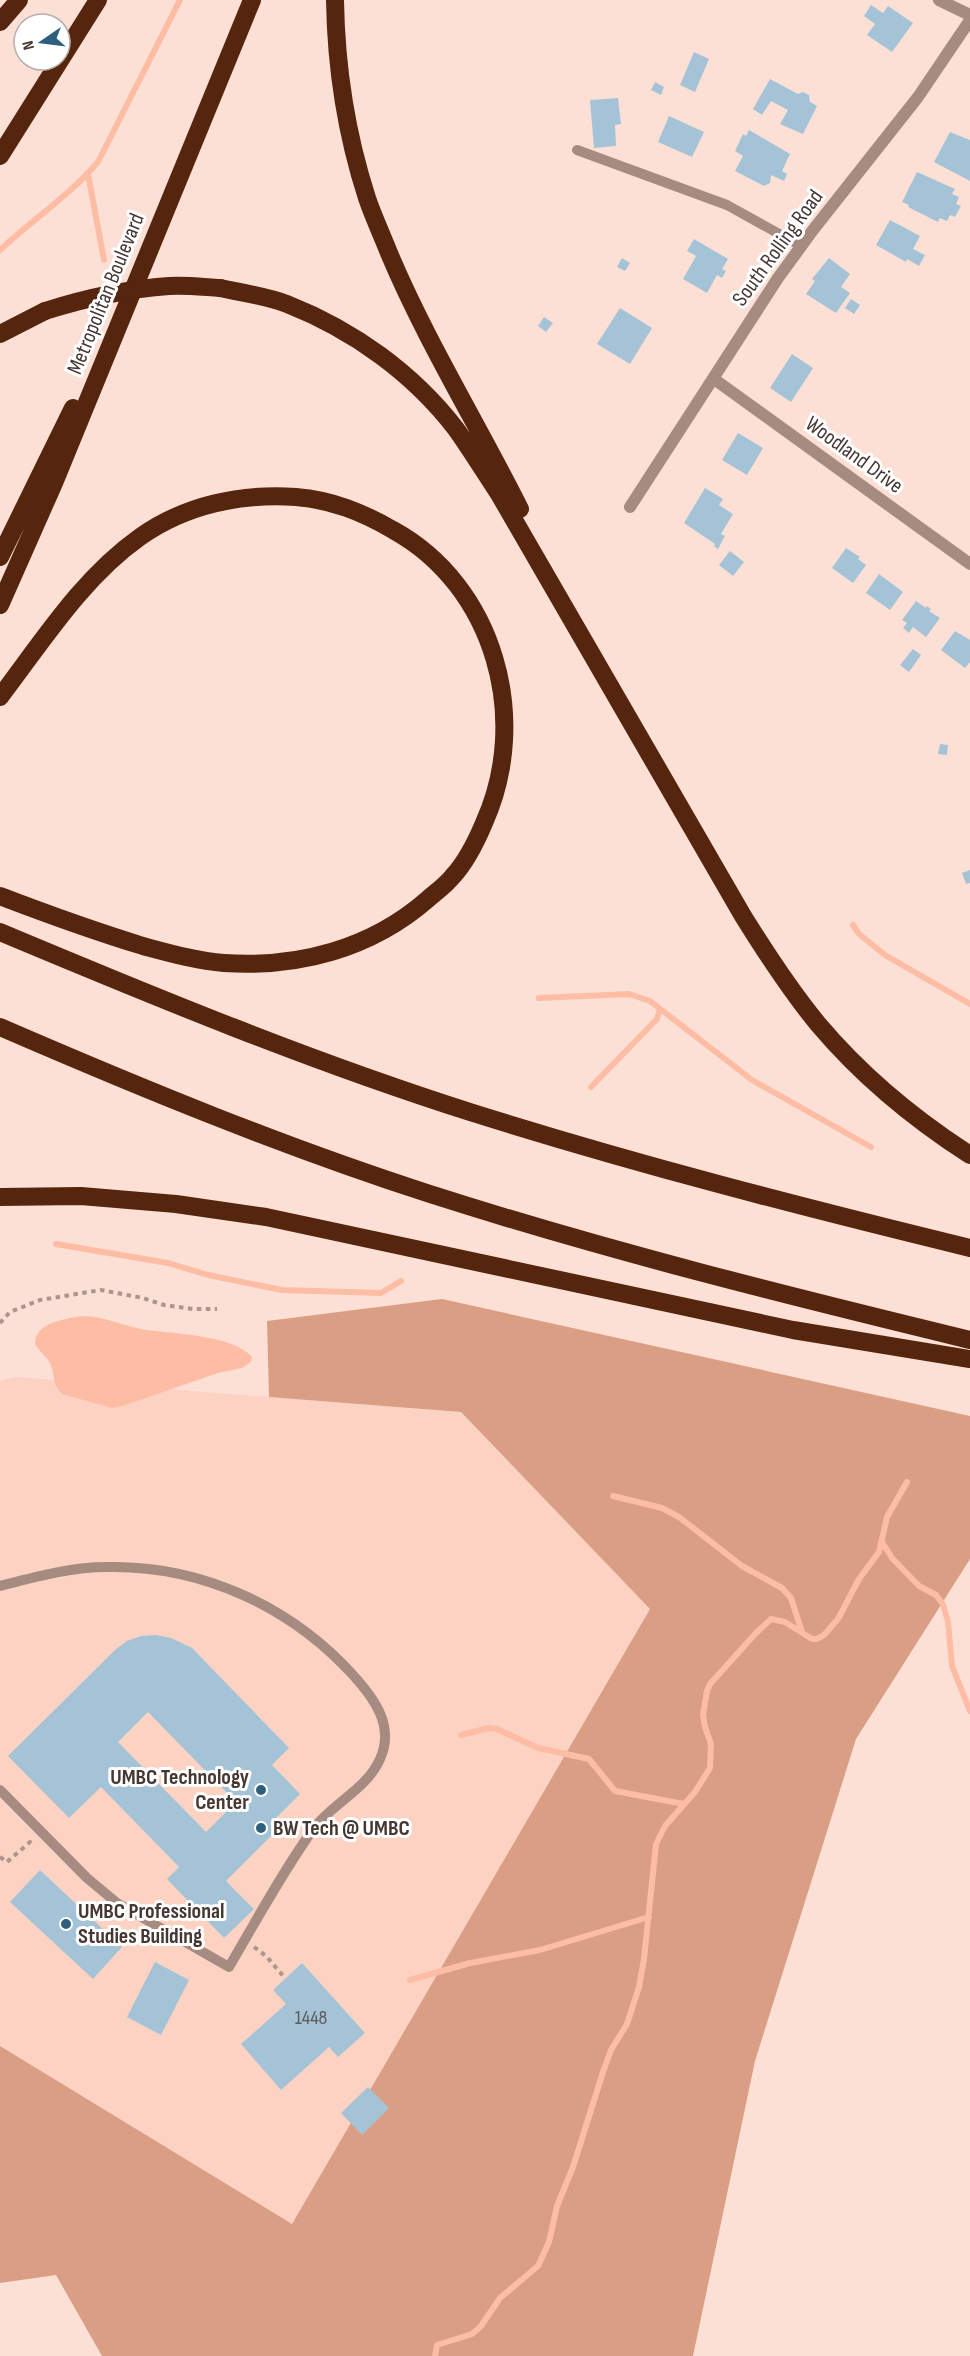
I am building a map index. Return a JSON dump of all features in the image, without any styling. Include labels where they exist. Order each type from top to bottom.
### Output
[{"type":"highway","points":[[0,22],[19,0]]},
{"type":"highway","points":[[0,156],[98,0]]},
{"type":"highway","name":"Metropolitan Boulevard","points":[[0,605],[54,483],[252,0]]},
{"type":"highway","points":[[335,0],[335,34],[340,86],[350,140],[368,200],[416,313],[510,488],[603,671]]},
{"type":"highway","points":[[0,557],[151,246]]},
{"type":"highway","points":[[0,334],[45,311],[82,299],[124,290],[171,286],[220,288],[285,303],[333,324],[377,353],[413,381],[456,429],[499,494],[603,671],[742,916],[780,973],[818,1024],[857,1066],[941,1136],[970,1155]]},
{"type":"highway","points":[[0,698],[56,622],[98,573],[140,537],[177,516],[225,501],[271,495],[316,499],[361,512],[408,538],[442,566],[473,609],[494,652],[503,692],[506,732],[501,773],[490,811],[475,845],[453,877],[386,931],[348,947],[308,959],[273,963],[219,963],[167,952],[95,932],[0,896]]},
{"type":"highway","points":[[0,932],[293,1051],[468,1111],[639,1164],[970,1248]]},
{"type":"highway","points":[[0,1027],[116,1078],[257,1132],[429,1193],[623,1251],[778,1293],[970,1340]]},
{"type":"highway","points":[[0,1197],[81,1196],[176,1204],[266,1217],[793,1330],[970,1359]]},
{"type":"street","points":[[939,0],[970,15]]},
{"type":"street","name":"South Rolling Road","points":[[630,507],[801,246],[918,97],[970,20]]},
{"type":"street","name":"Woodland Drive","points":[[714,379],[970,564]]},
{"type":"lane","points":[[576,150],[727,205],[801,246]]},
{"type":"lane","points":[[0,1586],[71,1570],[107,1566],[198,1577],[234,1590],[298,1626],[342,1663],[369,1692],[380,1708],[385,1736],[380,1760],[364,1781],[316,1826],[229,1967],[117,1903],[87,1878],[0,1790]]},
{"type":"path","points":[[0,1323],[10,1312],[40,1300],[101,1290],[143,1298],[164,1305],[217,1309]]},
{"type":"path","points":[[0,1857],[7,1862],[30,1842],[45,1856],[52,1841]]},
{"type":"path","points":[[266,1956],[285,1978]]},
{"type":"shaded area","points":[[442,1299],[970,1416],[970,1559],[856,1739],[755,2061],[693,2356],[102,2356],[56,2275],[0,2283],[0,2046],[292,2224],[650,1609],[461,1412],[269,1397],[267,1321]]},
{"type":"shaded area","points":[[82,1316],[105,1319],[141,1329],[216,1339],[243,1349],[252,1357],[251,1362],[242,1368],[218,1373],[112,1408],[62,1394],[55,1384],[50,1362],[35,1344],[36,1337],[45,1326],[60,1320]]},
{"type":"shaded area","name":"BW Tech @ UMBC","points":[[16,1377],[461,1412],[650,1609],[292,2224],[0,2046],[0,1380]]},
{"type":"building","points":[[871,5],[883,13],[888,6],[913,23],[892,52],[867,35],[875,24],[864,16]]},
{"type":"building","points":[[694,52],[709,59],[695,92],[680,85]]},
{"type":"building","points":[[770,79],[798,94],[803,92],[809,95],[810,102],[817,106],[803,134],[780,124],[788,110],[771,101],[762,115],[753,109]]},
{"type":"building","points":[[655,82],[664,87],[661,95],[651,90]]},
{"type":"building","points":[[618,98],[621,124],[615,125],[616,146],[594,148],[590,100]]},
{"type":"building","points":[[669,116],[704,132],[692,157],[658,142]]},
{"type":"building","points":[[749,130],[790,154],[782,171],[787,174],[784,181],[771,175],[770,183],[764,186],[735,171],[743,156],[735,151],[743,134],[746,136]]},
{"type":"building","points":[[950,132],[970,140],[970,181],[934,162]]},
{"type":"building","points":[[917,172],[955,189],[952,194],[959,197],[956,204],[961,206],[955,217],[950,215],[947,221],[940,218],[938,222],[902,202]]},
{"type":"building","points":[[890,220],[920,236],[913,249],[925,255],[919,266],[907,259],[906,262],[876,245]]},
{"type":"building","points":[[694,239],[728,259],[722,269],[726,271],[722,278],[717,275],[707,293],[683,279],[696,256],[687,251]]},
{"type":"building","points":[[622,258],[630,263],[625,271],[617,267]]},
{"type":"building","points":[[829,258],[850,274],[841,287],[850,293],[836,313],[806,294],[815,281],[812,279]]},
{"type":"building","points":[[851,299],[860,305],[854,314],[845,308]]},
{"type":"building","points":[[620,308],[652,328],[630,364],[597,344]]},
{"type":"building","points":[[544,317],[553,323],[546,332],[538,326]]},
{"type":"building","points":[[792,354],[813,368],[791,402],[770,388]]},
{"type":"building","points":[[738,433],[763,448],[747,475],[722,460]]},
{"type":"building","points":[[705,488],[723,499],[719,505],[733,514],[721,534],[725,536],[718,549],[714,546],[715,544],[684,523]]},
{"type":"building","points":[[846,548],[860,557],[858,559],[866,565],[853,583],[832,568]]},
{"type":"building","points":[[730,551],[744,562],[733,576],[719,565]]},
{"type":"building","points":[[879,574],[903,592],[890,610],[866,593]]},
{"type":"building","points":[[916,601],[926,608],[927,606],[931,609],[929,611],[940,618],[926,637],[913,627],[909,633],[903,628],[907,623],[902,620]]},
{"type":"building","points":[[955,631],[970,640],[970,662],[965,668],[941,650]]},
{"type":"building","points":[[913,649],[921,655],[909,672],[900,665]]},
{"type":"building","points":[[940,744],[948,745],[947,755],[938,754]]},
{"type":"building","points":[[970,870],[970,883],[966,884],[962,873]]},
{"type":"building","name":"UMBC Technology Center","points":[[156,1635],[171,1638],[192,1648],[289,1748],[272,1765],[300,1794],[270,1824],[276,1831],[226,1881],[254,1909],[224,1938],[167,1879],[179,1867],[101,1787],[69,1818],[8,1756],[116,1649],[127,1641],[141,1636]],"holes":[[[148,1712],[236,1802],[206,1832],[118,1742]]]},
{"type":"building","name":"UMBC Professional Studies Building","points":[[40,1870],[122,1947],[93,1979],[10,1902]]},
{"type":"building","points":[[155,1962],[189,1980],[161,2035],[127,2017]]},
{"type":"building","points":[[302,1963],[365,2033],[338,2057],[329,2047],[281,2090],[241,2044],[286,2004],[273,1990]]},
{"type":"building","points":[[368,2087],[389,2108],[362,2135],[341,2113]]},
{"type":"waterway","points":[[0,250],[75,186],[98,162],[180,0]]},
{"type":"waterway","points":[[88,174],[104,260]]},
{"type":"waterway","points":[[853,925],[859,934],[885,955],[970,1004]]},
{"type":"waterway","points":[[539,998],[629,994],[650,1001],[752,1080],[871,1147]]},
{"type":"waterway","points":[[591,1087],[657,1019],[660,1009]]},
{"type":"waterway","points":[[56,1244],[168,1263],[208,1275],[282,1290],[381,1293],[401,1281]]},
{"type":"waterway","points":[[435,2356],[437,2345],[472,2334],[481,2326],[500,2298],[538,2266],[549,2242],[557,2206],[573,2167],[603,2072],[611,2050],[627,2024],[639,1987],[656,1844],[665,1826],[695,1792],[710,1768],[711,1744],[703,1715],[710,1684],[771,1619],[785,1622],[812,1639],[824,1635],[838,1619],[859,1579],[879,1552],[887,1517],[907,1482]]},
{"type":"waterway","points":[[613,1496],[662,1508],[679,1517],[742,1566],[782,1588],[791,1598],[802,1632]]},
{"type":"waterway","points":[[882,1542],[892,1558],[919,1586],[936,1595],[943,1604],[948,1622],[952,1666],[970,1711]]},
{"type":"waterway","points":[[461,1735],[489,1728],[497,1729],[538,1748],[589,1759],[615,1791],[684,1804]]},
{"type":"waterway","points":[[410,1980],[470,1963],[540,1950],[649,1917]]},
{"type":"place","name":"UMBC Technology Center","points":[[261,1790]]},
{"type":"place","name":"BW Tech @ UMBC","points":[[261,1828]]},
{"type":"place","name":"UMBC Professional Studies Building","points":[[66,1924]]}]
